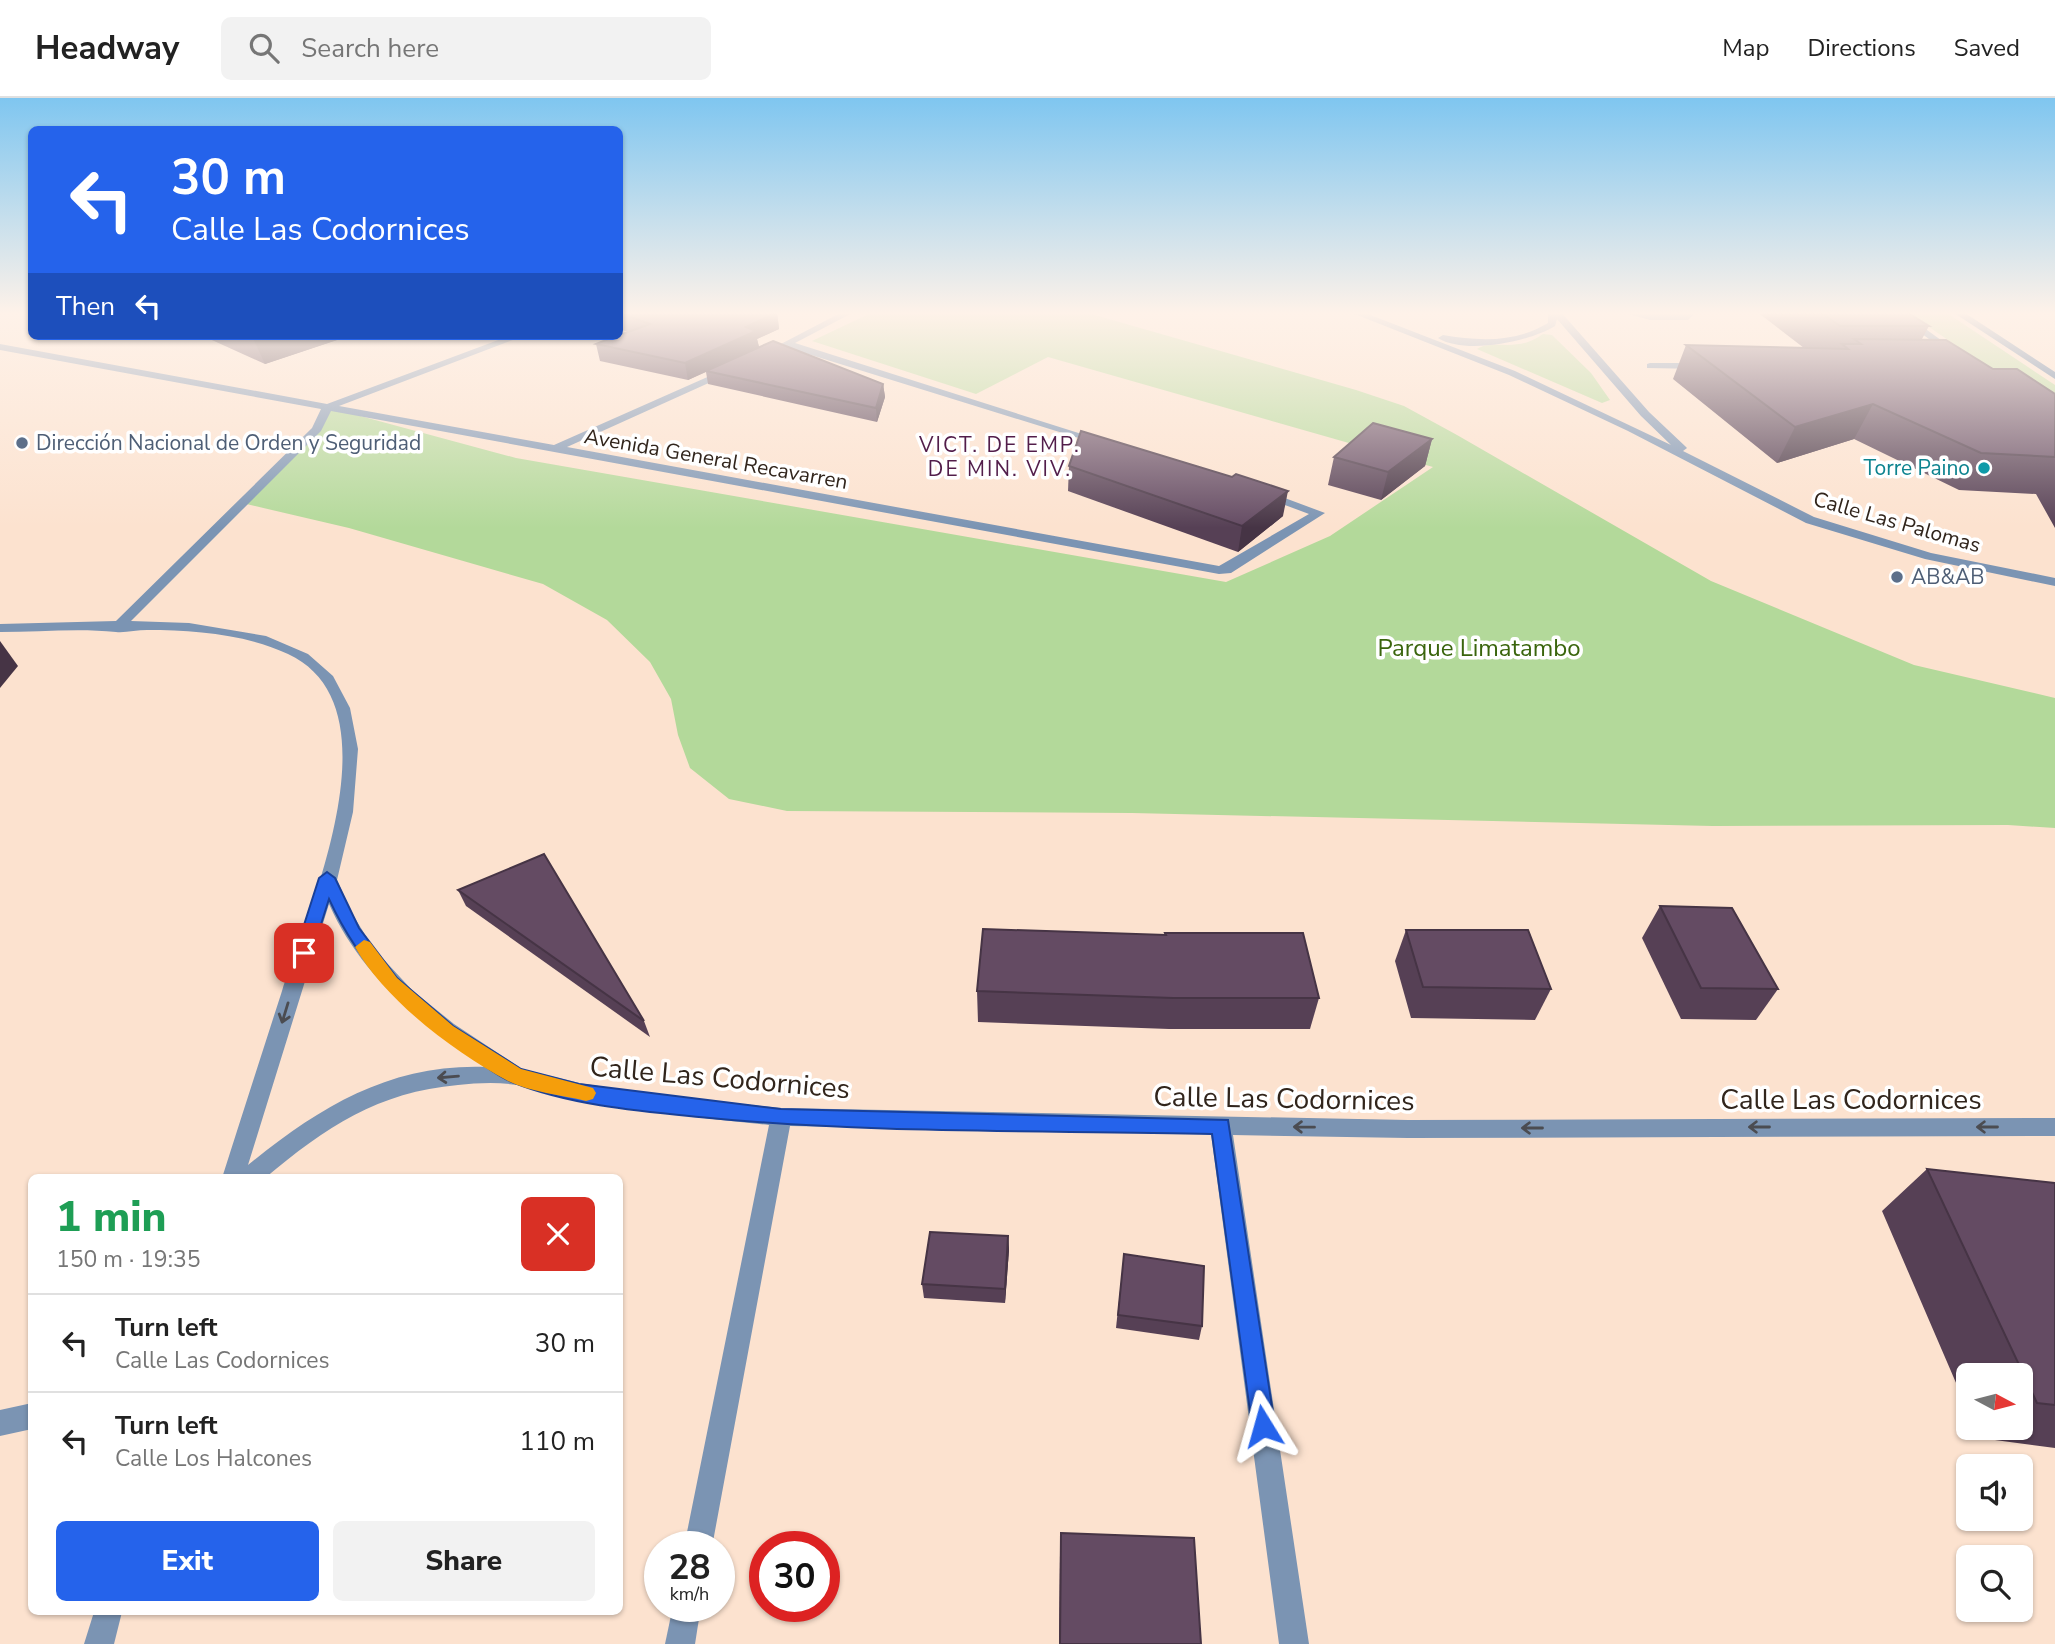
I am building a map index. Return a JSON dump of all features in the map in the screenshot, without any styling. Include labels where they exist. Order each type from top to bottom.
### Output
[{"type":"street","name":"Avenida General Recavarren","points":[[197,383],[1219,570],[1226,570],[1320,513],[1250,489]]},
{"type":"street","points":[[117,628],[317,429],[327,407],[391,383]]},
{"type":"street","points":[[554,449],[700,383]]},
{"type":"street","points":[[913,383],[1118,447]]},
{"type":"street","name":"Calle Las Palomas","points":[[1531,383],[1564,397],[1772,502],[1847,532],[1929,556],[2055,582]]},
{"type":"street","points":[[1618,383],[1645,414],[1702,466]]},
{"type":"street","points":[[0,628],[195,629],[252,637],[293,651],[321,670],[340,700],[350,749],[343,817],[327,878],[234,1174]]},
{"type":"street","name":"Calle Las Codornices","points":[[327,878],[352,931],[391,982],[446,1031],[516,1076]]},
{"type":"street","name":"Calle Las Codornices","points":[[254,1174],[302,1134],[355,1103],[382,1091],[448,1076],[516,1076],[579,1092],[671,1106],[781,1117],[1408,1129],[2055,1127]]},
{"type":"street","points":[[701,1531],[781,1117]]},
{"type":"street","points":[[1221,1126],[1294,1644]]},
{"type":"street","points":[[0,1423],[28,1417]]},
{"type":"street","points":[[99,1644],[107,1615]]},
{"type":"street","points":[[680,1644],[684,1622]]},
{"type":"green space","name":"Parque Limatambo","points":[[942,383],[997,383],[976,394]]},
{"type":"green space","name":"Parque Limatambo","points":[[1140,383],[1332,383],[1404,406],[1711,581],[1914,665],[2055,698],[2055,828],[2008,825],[1713,826],[1132,813],[787,811],[729,799],[690,768],[678,735],[671,699],[650,662],[607,620],[543,584],[349,528],[242,503],[317,430],[327,407],[516,458],[1226,582],[1330,536],[1433,467]]},
{"type":"green space","points":[[1556,383],[1598,383],[1610,400],[1602,403]]},
{"type":"green space","points":[[2010,383],[2055,385],[2055,414]]},
{"type":"building","points":[[762,383],[881,383],[883,384],[876,408]]},
{"type":"building","points":[[1737,383],[2039,383],[2055,394],[2055,457],[1981,453],[1873,404],[1795,427]]},
{"type":"building","points":[[1373,423],[1432,439],[1388,472],[1334,457]]},
{"type":"building","points":[[1081,431],[1232,477],[1236,474],[1288,491],[1242,526],[1069,466]]},
{"type":"building","points":[[544,854],[644,1021],[458,890]]},
{"type":"building","points":[[1660,906],[1732,908],[1778,989],[1701,988]]},
{"type":"building","points":[[983,929],[1166,935],[1165,933],[1303,933],[1319,998],[1173,998],[977,991]]},
{"type":"building","points":[[1406,930],[1528,930],[1551,989],[1423,987]]},
{"type":"building","points":[[1927,1169],[2055,1183],[2055,1405],[2037,1403],[2034,1397],[2034,1363],[2018,1363]]},
{"type":"building","points":[[930,1232],[1008,1236],[1005,1289],[922,1284]]},
{"type":"building","points":[[1124,1254],[1204,1266],[1202,1326],[1118,1315]]},
{"type":"building","points":[[1061,1533],[1194,1538],[1201,1644],[1060,1644]]},
{"type":"slow traffic","points":[[364,947],[391,982],[446,1031],[516,1076],[586,1093]]},
{"type":"place","name":"Dirección Nacional de Orden y Seguridad","points":[[22,443]]},
{"type":"place","name":"Torre Paino","points":[[1984,468]]},
{"type":"place","name":"AB&AB","points":[[1897,577]]},
{"type":"district","name":"VICT. DE EMP. DE MIN. VIV.","points":[[1000,457]]},
{"type":"route","points":[[304,953],[327,878],[352,931],[391,982],[446,1031],[516,1076],[579,1092],[671,1106],[781,1117],[1221,1126],[1263,1426]]}]
